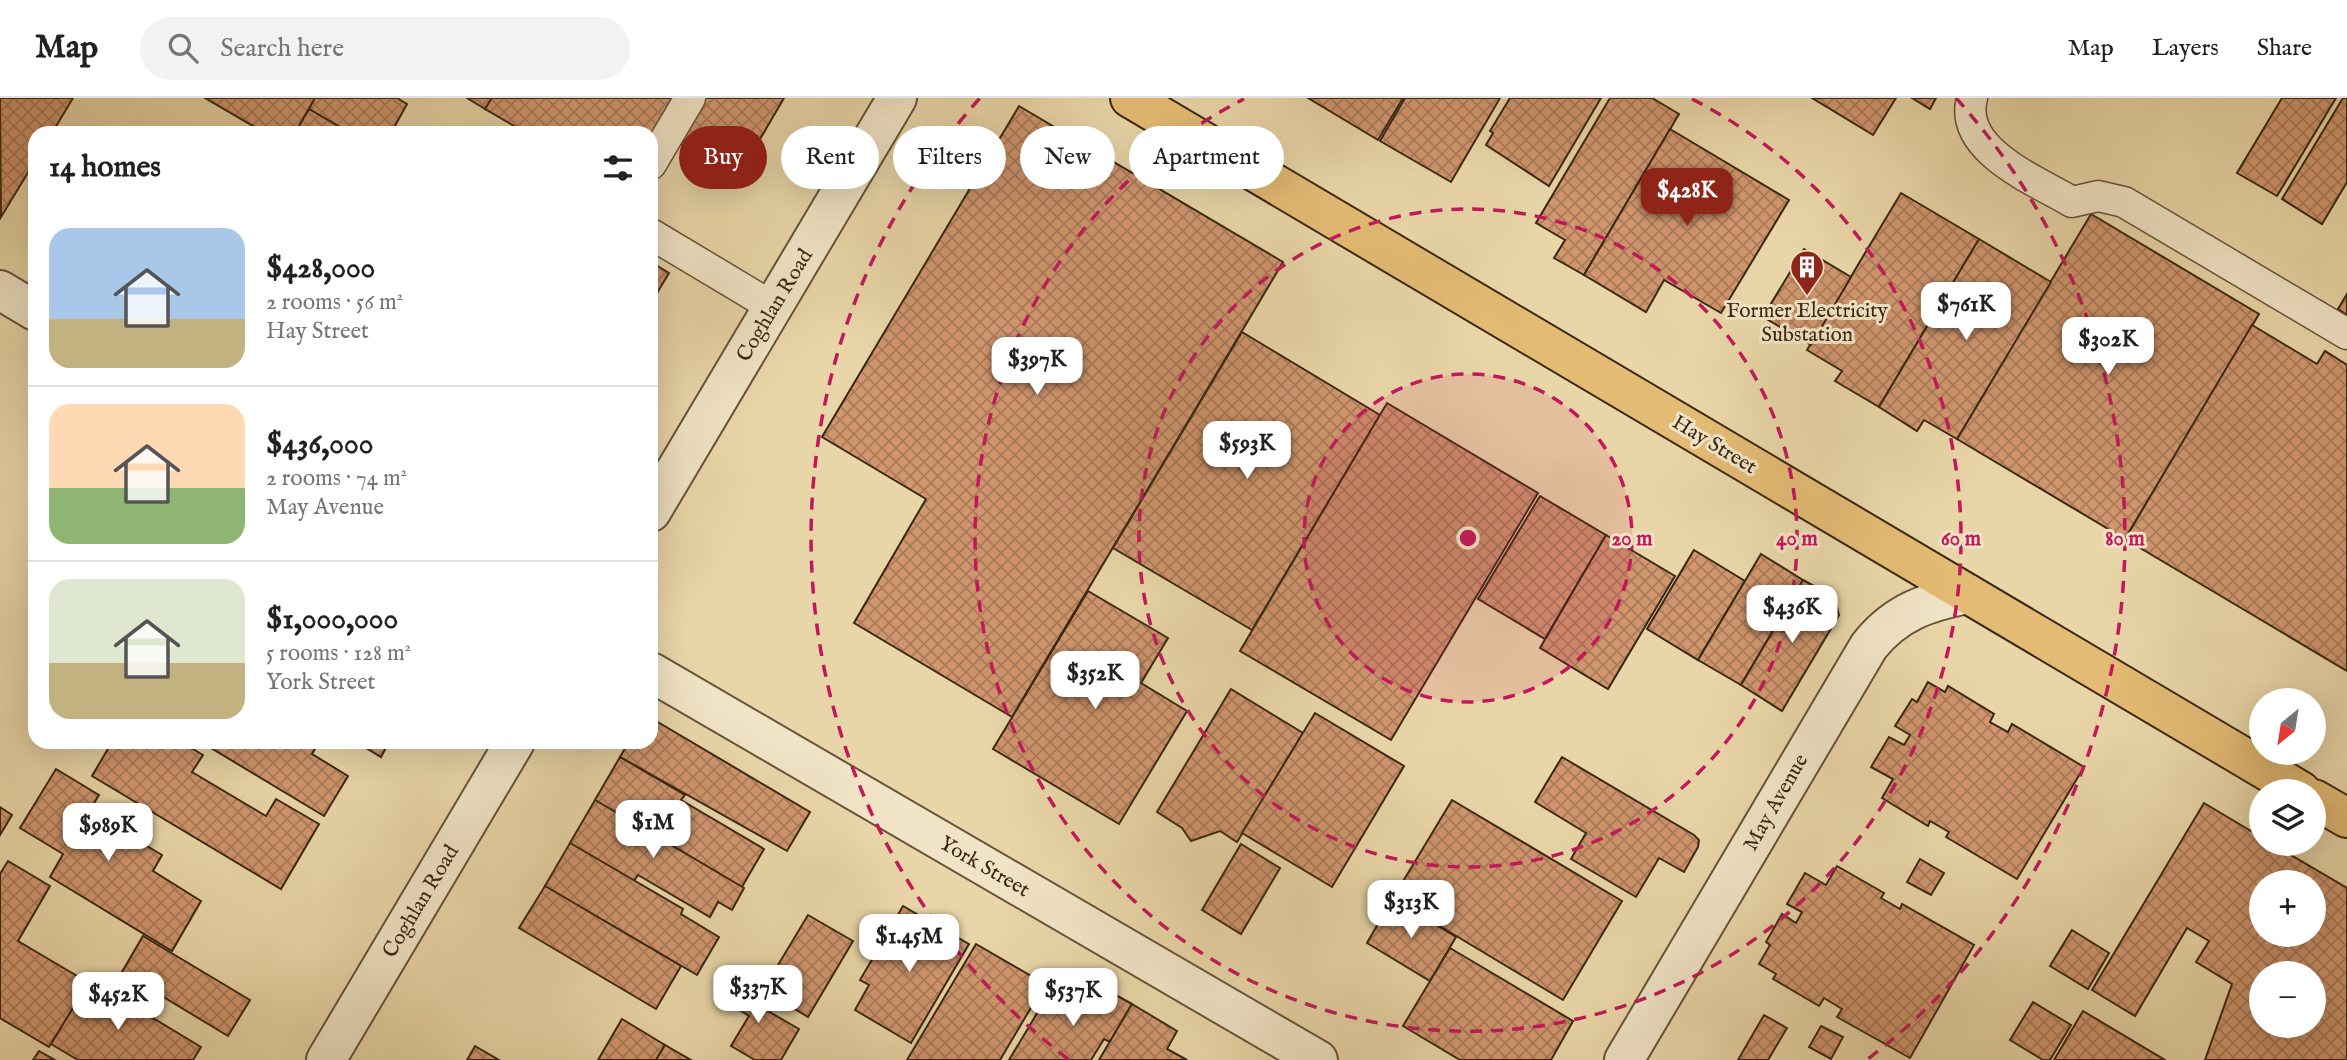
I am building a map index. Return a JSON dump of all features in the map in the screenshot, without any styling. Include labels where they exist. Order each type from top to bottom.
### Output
[{"type":"main road","name":"Hay Street","points":[[1130,98],[2281,779]]},
{"type":"main road","points":[[2326,806],[2347,818]]},
{"type":"street","name":"Coghlan Road","points":[[658,500],[897,98]]},
{"type":"street","points":[[0,290],[28,307]]},
{"type":"street","name":"May Avenue","points":[[1624,1060],[1869,646],[1906,611],[1931,601],[1968,594]]},
{"type":"street","name":"York Street","points":[[658,676],[1318,1060]]},
{"type":"street","name":"Coghlan Road","points":[[326,1060],[511,749]]},
{"type":"lane","points":[[658,152],[690,98]]},
{"type":"lane","points":[[1972,98],[1972,125],[1979,140],[1992,153],[2072,202],[2098,196],[2124,202],[2347,334]]},
{"type":"lane","points":[[658,238],[773,307]]},
{"type":"building","points":[[0,98],[73,98],[56,126],[28,126],[28,173],[1,217]]},
{"type":"building","points":[[205,98],[315,98],[299,126],[253,126]]},
{"type":"building","points":[[315,98],[397,98],[407,104],[395,126],[338,126],[309,109]]},
{"type":"building","points":[[467,98],[492,98],[485,109]]},
{"type":"building","points":[[492,98],[683,98],[658,140],[658,126],[514,126],[485,109]]},
{"type":"building","points":[[696,98],[784,98],[767,127],[680,126]]},
{"type":"building","points":[[1308,98],[1403,98],[1378,140]]},
{"type":"building","points":[[1405,98],[1500,98],[1451,182],[1380,141]]},
{"type":"building","points":[[1510,98],[1601,98],[1549,186],[1486,145],[1493,133],[1490,131]]},
{"type":"building","points":[[1610,98],[1652,98],[1679,114],[1584,275],[1554,258],[1565,240],[1536,223]]},
{"type":"building","points":[[1812,98],[1896,98],[1873,135]]},
{"type":"building","points":[[1912,98],[1936,98],[1930,109]]},
{"type":"building","points":[[2282,98],[2336,98],[2277,196],[2237,173]]},
{"type":"building","points":[[2343,98],[2347,98],[2347,182],[2322,224],[2282,199]]},
{"type":"building","points":[[1019,106],[1053,126],[1020,126],[1020,189],[1115,189],[1115,163],[1129,171],[1129,189],[1159,189],[1283,262],[1012,717],[854,623],[926,499],[822,437],[970,189],[1006,189],[1006,128]]},
{"type":"building","points":[[309,109],[338,126],[299,126]]},
{"type":"building","points":[[679,127],[679,143],[672,139]]},
{"type":"building","points":[[1670,129],[1789,200],[1721,313],[1664,280],[1646,312],[1584,275]]},
{"type":"building","points":[[1901,193],[1979,239],[1879,407],[1835,381],[1842,371],[1807,350]]},
{"type":"building","points":[[2091,214],[2259,314],[2125,539],[1957,439]]},
{"type":"building","points":[[1979,239],[2051,282],[1957,439],[1924,420],[1917,431],[1879,407]]},
{"type":"building","name":"Former Electricity Substation","points":[[1804,249],[1851,277],[1811,345],[1763,317]]},
{"type":"building","points":[[658,266],[669,273],[658,291]]},
{"type":"building","points":[[2347,294],[2347,315],[2338,309]]},
{"type":"building","points":[[2252,325],[2317,364],[2325,351],[2347,365],[2347,671],[2125,539]]},
{"type":"building","points":[[1242,332],[1380,415],[1252,630],[1113,548]]},
{"type":"building","points":[[1387,403],[1538,493],[1391,740],[1240,651]]},
{"type":"building","points":[[1540,496],[1606,535],[1545,639],[1478,599]]},
{"type":"building","points":[[1606,535],[1675,576],[1608,689],[1540,648]]},
{"type":"building","points":[[1694,550],[1745,581],[1698,660],[1647,629]]},
{"type":"building","points":[[1761,554],[1803,580],[1741,685],[1698,660]]},
{"type":"building","points":[[1803,580],[1834,597],[1839,615],[1782,711],[1741,685]]},
{"type":"building","points":[[1088,591],[1168,638],[1141,683],[1187,711],[1119,824],[993,749]]},
{"type":"building","points":[[1928,682],[1945,692],[1948,686],[1994,714],[1990,722],[2008,732],[2012,724],[2084,767],[2017,879],[1946,837],[1949,832],[1930,821],[1928,826],[1882,798],[1893,779],[1871,767],[1889,737],[1904,745],[1910,735],[1895,726],[1912,699],[1917,702]]},
{"type":"building","points":[[1231,689],[1303,733],[1237,842],[1220,831],[1191,841],[1182,828],[1157,812]]},
{"type":"building","points":[[1315,713],[1404,766],[1332,887],[1242,833]]},
{"type":"building","points":[[658,722],[810,812],[787,851],[620,757],[625,749],[658,749]]},
{"type":"building","points":[[108,749],[193,749],[203,755],[192,772],[266,816],[276,799],[319,824],[281,889],[92,776]]},
{"type":"building","points":[[213,749],[315,749],[312,754],[348,776],[324,816]]},
{"type":"building","points":[[368,749],[385,749],[381,757]]},
{"type":"building","points":[[620,757],[685,795],[681,800],[764,849],[742,887],[595,800]]},
{"type":"building","points":[[1562,757],[1694,835],[1699,840],[1698,847],[1684,872],[1659,858],[1636,897],[1571,859],[1586,833],[1535,802]]},
{"type":"building","points":[[56,769],[99,795],[89,811],[162,855],[153,871],[201,901],[172,951],[50,877],[63,854],[20,828]]},
{"type":"building","points":[[595,800],[744,888],[732,910],[718,902],[710,917],[638,875],[634,881],[570,843]]},
{"type":"building","points":[[1452,800],[1622,901],[1563,1000],[1393,898]]},
{"type":"building","points":[[2204,803],[2249,830],[2249,856],[2292,856],[2316,870],[2249,870],[2249,947],[2326,947],[2326,876],[2347,888],[2347,1060],[2205,1060],[2232,984],[2196,962],[2209,941],[2187,928],[2135,1016],[2092,990]]},
{"type":"building","points":[[0,807],[12,815],[0,835]]},
{"type":"building","points":[[570,843],[683,909],[681,914],[719,937],[697,975],[545,886]]},
{"type":"building","points":[[1241,844],[1280,868],[1241,934],[1202,910]]},
{"type":"building","points":[[1920,859],[1944,873],[1931,895],[1907,882]]},
{"type":"building","points":[[8,861],[50,886],[18,941],[89,983],[49,1047],[0,1018],[0,874]]},
{"type":"building","points":[[1837,866],[1884,893],[1881,898],[1900,909],[1902,904],[1974,945],[1910,1058],[1837,1017],[1842,1009],[1824,998],[1819,1006],[1773,979],[1776,974],[1759,964],[1770,945],[1766,942],[1782,914],[1796,923],[1802,912],[1787,904],[1805,873],[1826,885]]},
{"type":"building","points":[[545,886],[681,966],[656,1009],[519,928]]},
{"type":"building","points":[[1393,898],[1456,937],[1430,981],[1367,943]]},
{"type":"building","points":[[903,906],[969,944],[911,1043],[855,1010],[869,985],[860,980]]},
{"type":"building","points":[[808,915],[853,941],[808,1017],[763,990]]},
{"type":"building","points":[[2072,930],[2109,953],[2088,989],[2050,966]]},
{"type":"building","points":[[143,936],[250,1000],[228,1036],[122,972]]},
{"type":"building","points":[[976,944],[1045,984],[1000,1060],[907,1060]]},
{"type":"building","points":[[1450,948],[1573,1021],[1551,1060],[1460,1060],[1403,1026]]},
{"type":"building","points":[[732,977],[760,993],[754,1003],[799,1029],[781,1060],[755,1060],[731,1046],[749,1016],[720,998]]},
{"type":"building","points":[[90,980],[201,1047],[193,1060],[78,1060],[51,1044]]},
{"type":"building","points":[[1094,983],[1132,1004],[1110,1042],[1104,1039],[1091,1060],[1009,1060],[1048,995],[1077,1011]]},
{"type":"building","points":[[2033,1002],[2071,1025],[2050,1060],[2043,1060],[2010,1040]]},
{"type":"building","points":[[1132,1004],[1177,1031],[1167,1049],[1187,1060],[1099,1060]]},
{"type":"building","points":[[2083,1011],[2165,1060],[2054,1060]]},
{"type":"building","points":[[1764,1015],[1787,1028],[1768,1060],[1738,1060]]},
{"type":"building","points":[[622,1019],[665,1045],[656,1060],[598,1060]]},
{"type":"building","points":[[1821,1026],[1843,1037],[1831,1059],[1809,1047]]},
{"type":"building","points":[[665,1045],[691,1060],[656,1060]]},
{"type":"building","points":[[475,1046],[499,1060],[467,1060]]},
{"type":"building","points":[[39,1051],[55,1060],[33,1060]]},
{"type":"place","name":"Former Electricity Substation","points":[[1807,297]]}]
